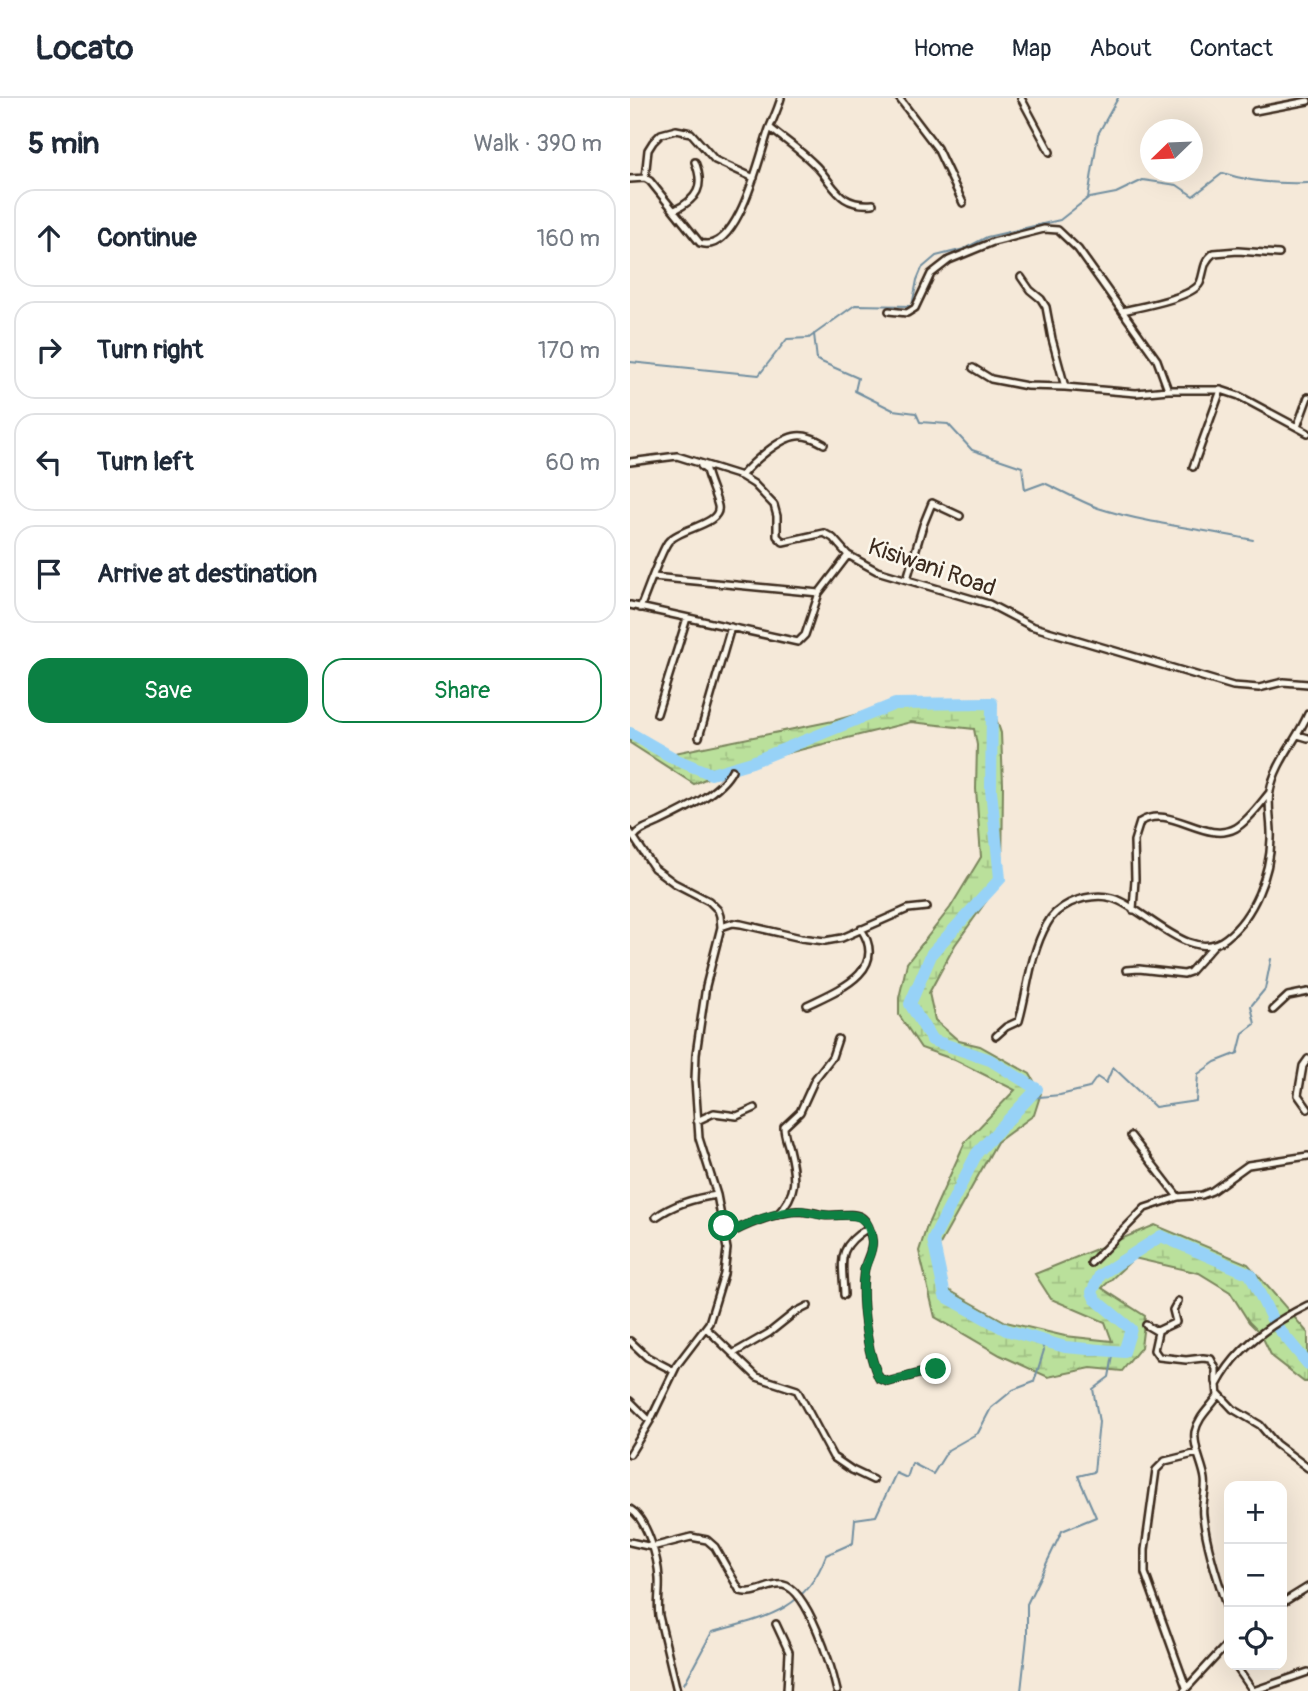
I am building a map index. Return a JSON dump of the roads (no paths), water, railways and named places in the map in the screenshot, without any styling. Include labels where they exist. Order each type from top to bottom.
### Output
[{"type":"street","points":[[754,178],[715,160],[691,133],[676,130],[662,134],[648,150],[645,178],[675,210],[700,243],[715,243],[731,228],[754,178],[781,98]]},
{"type":"street","points":[[899,98],[937,148],[963,203]]},
{"type":"street","points":[[1021,98],[1050,152]]},
{"type":"street","points":[[1255,111],[1308,100]]},
{"type":"street","points":[[770,128],[813,163],[838,195],[852,202],[873,204]]},
{"type":"street","points":[[675,210],[690,201],[697,191],[700,173],[695,162]]},
{"type":"street","points":[[630,179],[645,178]]},
{"type":"street","points":[[888,311],[906,313],[915,308],[931,274],[949,260],[993,242],[1052,229],[1063,234],[1078,250],[1122,311],[1157,360],[1168,390]]},
{"type":"street","points":[[1122,311],[1195,289],[1205,262],[1214,253],[1238,251],[1279,254]]},
{"type":"street","points":[[1021,277],[1046,307],[1066,387]]},
{"type":"street","points":[[973,368],[991,379],[1027,386],[1136,393],[1221,390],[1239,396],[1308,433]]},
{"type":"street","points":[[1193,467],[1221,390]]},
{"type":"street","points":[[1297,427],[1308,397]]},
{"type":"street","points":[[741,476],[757,459],[794,436],[814,438],[824,444]]},
{"type":"street","name":"Kisiwani Road","points":[[630,462],[670,456],[696,461],[741,476],[754,484],[774,505],[777,516],[776,534],[779,540],[789,542],[824,533],[833,538],[848,555],[877,571],[989,604],[1031,626],[1222,684],[1246,688],[1283,682],[1308,684]]},
{"type":"street","points":[[640,608],[668,542],[683,531],[710,522],[717,515],[719,509],[706,470],[696,461]]},
{"type":"street","points":[[906,579],[932,503],[960,516]]},
{"type":"street","points":[[630,606],[798,642],[805,635],[819,593],[848,555]]},
{"type":"street","points":[[653,577],[819,593]]},
{"type":"street","points":[[657,714],[687,618]]},
{"type":"street","points":[[699,737],[731,627]]},
{"type":"street","points":[[1133,910],[1134,841],[1140,822],[1156,816],[1216,832],[1238,827],[1270,792],[1308,714]]},
{"type":"street","points":[[1297,735],[1308,738]]},
{"type":"street","points":[[630,1454],[674,1371],[706,1328],[713,1314],[724,1274],[727,1249],[717,1195],[701,1147],[697,1121],[696,1054],[706,986],[721,926],[718,910],[654,868],[632,834],[708,794],[725,780],[732,770]]},
{"type":"street","points":[[1126,970],[1184,974],[1190,972],[1214,945],[1226,938],[1239,924],[1264,881],[1272,836],[1270,792]]},
{"type":"street","points":[[996,1036],[1019,1021],[1031,967],[1046,925],[1057,911],[1089,896],[1114,899],[1196,945],[1214,945]]},
{"type":"street","points":[[721,926],[741,924],[816,941],[842,937],[908,909],[927,907]]},
{"type":"street","points":[[807,1004],[842,989],[862,972],[869,948],[868,939],[861,929]]},
{"type":"street","points":[[1273,1010],[1288,996],[1308,992]]},
{"type":"street","points":[[777,1215],[792,1197],[794,1189],[784,1127],[800,1112],[814,1079],[832,1057],[838,1039]]},
{"type":"street","points":[[1308,1059],[1303,1066],[1298,1095],[1308,1109]]},
{"type":"street","points":[[697,1121],[714,1113],[737,1115],[755,1108]]},
{"type":"street","points":[[1131,1136],[1178,1197]]},
{"type":"street","points":[[1091,1263],[1144,1208],[1178,1197],[1202,1195],[1212,1191],[1248,1165],[1308,1156]]},
{"type":"street","points":[[656,1217],[682,1203],[717,1195]]},
{"type":"street","points":[[726,1236],[777,1215],[804,1211],[837,1217],[857,1216],[865,1221],[872,1247],[864,1269],[864,1284],[867,1339],[874,1368],[879,1378],[888,1382],[936,1369]]},
{"type":"street","points":[[844,1295],[842,1253],[850,1241],[868,1227]]},
{"type":"street","points":[[1157,1331],[1176,1322],[1172,1310],[1178,1301]]},
{"type":"street","points":[[1217,1385],[1238,1353],[1275,1324],[1308,1305]]},
{"type":"street","points":[[734,1353],[808,1306]]},
{"type":"street","points":[[1146,1325],[1157,1331]]},
{"type":"street","points":[[706,1328],[757,1377],[797,1390],[833,1457],[873,1480]]},
{"type":"street","points":[[1157,1331],[1155,1354],[1169,1359],[1210,1359],[1216,1369],[1216,1400],[1200,1418],[1195,1430],[1206,1483],[1202,1510],[1209,1547],[1227,1607]]},
{"type":"street","points":[[630,1341],[647,1357],[674,1371]]},
{"type":"street","points":[[1218,1393],[1233,1409],[1260,1424],[1276,1444],[1308,1468]]},
{"type":"street","points":[[630,1401],[650,1420]]},
{"type":"street","points":[[1198,1453],[1165,1461],[1156,1470],[1144,1562],[1185,1689],[1224,1650]]},
{"type":"street","points":[[630,1509],[638,1514],[643,1522],[659,1574],[659,1616],[677,1691]]},
{"type":"street","points":[[630,1542],[652,1547],[676,1539],[700,1538],[715,1547],[740,1591],[751,1592],[779,1585],[791,1588],[807,1606],[837,1691]]},
{"type":"street","points":[[1287,1600],[1308,1587]]},
{"type":"street","points":[[776,1624],[789,1652],[787,1691]]},
{"type":"street","points":[[1239,1670],[1253,1691],[1308,1672]]},
{"type":"waterway","points":[[630,362],[759,375],[787,339],[809,338],[855,305],[912,306],[922,268],[936,256],[964,249],[987,237],[1060,220],[1088,198],[1098,134],[1118,98]]},
{"type":"waterway","points":[[1090,198],[1116,193],[1143,180],[1177,185],[1193,196],[1223,173],[1265,182],[1308,183]]},
{"type":"waterway","points":[[814,334],[817,360],[858,378],[855,391],[893,410],[916,413],[920,422],[948,424],[972,450],[1022,467],[1025,490],[1044,483],[1117,514],[1253,540]]},
{"type":"waterway","points":[[630,733],[677,760],[711,774],[752,762],[895,704],[992,703],[991,790],[1000,879],[932,953],[910,1004],[932,1040],[990,1060],[1037,1089],[977,1153],[933,1240],[945,1296],[1006,1330],[1065,1347],[1124,1352],[1131,1329],[1095,1299],[1092,1292],[1100,1275],[1161,1236],[1250,1274],[1274,1323],[1308,1364]]},
{"type":"waterway","points":[[1029,1098],[1060,1095],[1089,1088],[1097,1077],[1106,1083],[1113,1067],[1155,1107],[1196,1101],[1198,1074],[1215,1062],[1238,1053],[1243,1033],[1255,1024],[1251,1006],[1265,989],[1271,959]]},
{"type":"waterway","points":[[684,1684],[712,1632],[766,1616],[795,1600],[807,1589],[826,1555],[853,1543],[855,1519],[876,1516],[896,1473],[907,1478],[912,1463],[933,1474],[948,1450],[978,1433],[991,1408],[1013,1390],[1034,1382],[1044,1350],[1040,1340]]},
{"type":"waterway","points":[[1021,1691],[1027,1637],[1027,1604],[1062,1531],[1096,1517],[1078,1476],[1094,1472],[1099,1422],[1093,1389],[1109,1377],[1114,1351]]}]
